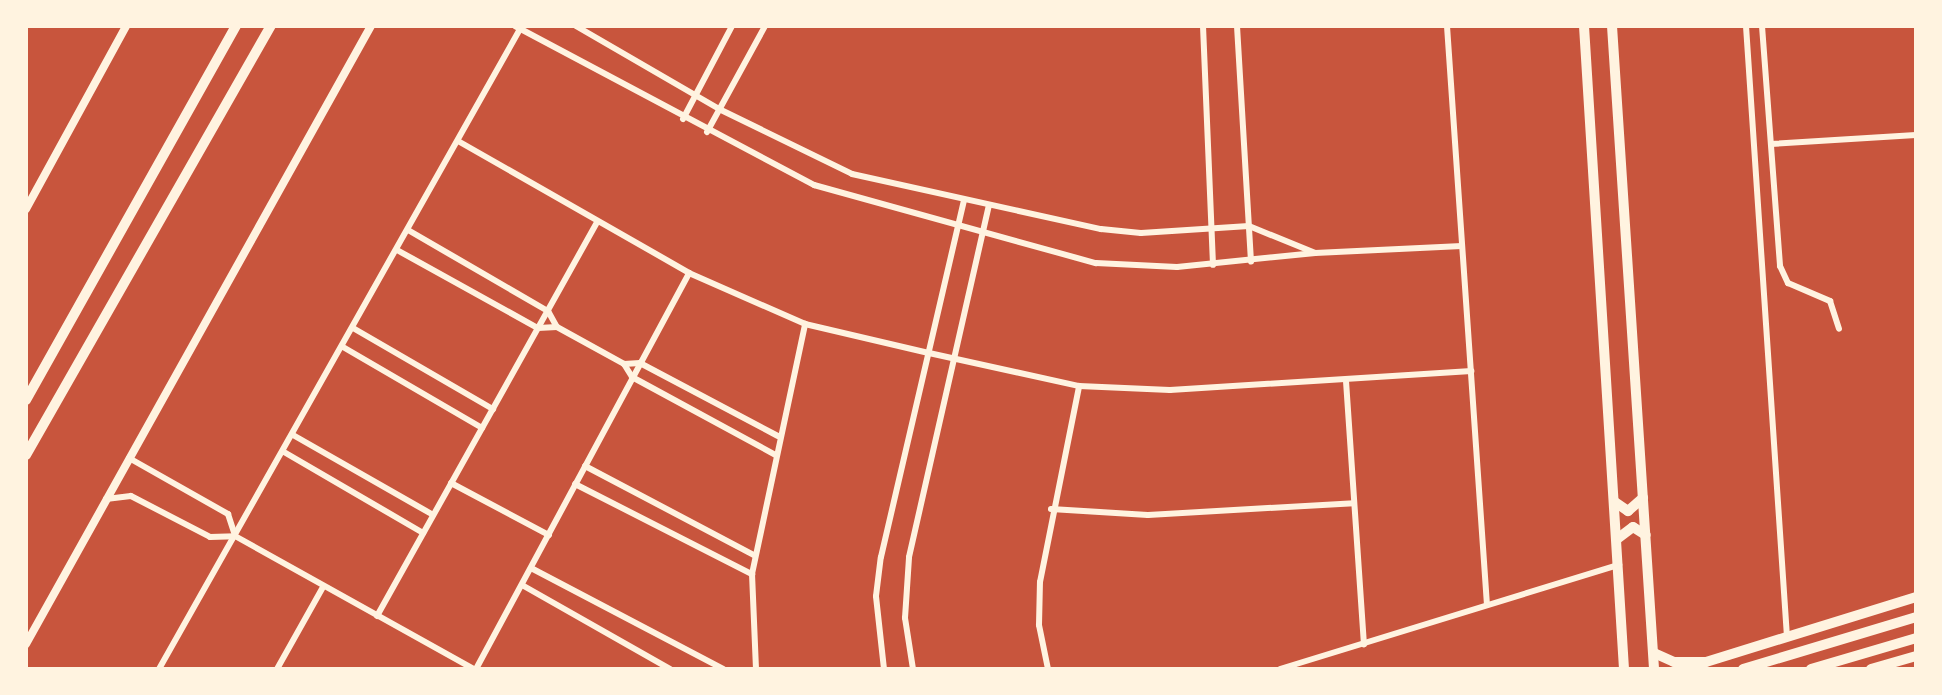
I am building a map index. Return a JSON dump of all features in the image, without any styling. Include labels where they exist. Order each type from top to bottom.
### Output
[{"type":"main road","points":[[26,400],[236,26]]},
{"type":"main road","points":[[26,455],[271,26]]},
{"type":"main road","points":[[1584,26],[1624,669]]},
{"type":"main road","points":[[1612,26],[1654,669]]},
{"type":"main road","points":[[1615,502],[1628,511],[1643,498]]},
{"type":"main road","points":[[1617,539],[1627,527],[1646,535]]},
{"type":"main road","points":[[1654,653],[1695,666],[1916,597]]},
{"type":"main road","points":[[1743,669],[1916,617]]},
{"type":"main road","points":[[1811,669],[1916,638]]},
{"type":"main road","points":[[1871,669],[1916,656]]},
{"type":"street","points":[[26,209],[126,26]]},
{"type":"street","points":[[26,644],[371,26]]},
{"type":"street","points":[[576,26],[695,96],[838,169],[1101,229],[1212,230],[1249,226],[1315,253]]},
{"type":"street","points":[[683,119],[732,26]]},
{"type":"street","points":[[707,132],[765,26]]},
{"type":"street","points":[[1203,26],[1213,265]]},
{"type":"street","points":[[1237,26],[1251,262]]},
{"type":"street","points":[[1447,26],[1487,605]]},
{"type":"street","points":[[1746,26],[1787,637]]},
{"type":"street","points":[[1762,26],[1782,275],[1796,289],[1830,301],[1839,329]]},
{"type":"street","points":[[159,669],[343,347],[518,27],[707,132],[814,185],[958,228],[1096,263],[1213,265],[1315,253],[1462,246]]},
{"type":"street","points":[[1771,144],[1916,135]]},
{"type":"street","points":[[458,141],[689,273],[805,324],[929,353],[1079,386],[1170,390],[1471,371]]},
{"type":"street","points":[[884,669],[876,596],[881,557],[964,199]]},
{"type":"street","points":[[913,669],[905,618],[909,557],[989,205]]},
{"type":"street","points":[[377,616],[597,222]]},
{"type":"street","points":[[408,230],[548,311],[557,327],[624,364],[632,377],[774,454]]},
{"type":"street","points":[[397,250],[538,328],[557,327]]},
{"type":"street","points":[[106,499],[131,496],[210,537],[235,536],[475,669],[689,273]]},
{"type":"street","points":[[756,669],[754,555],[805,324]]},
{"type":"street","points":[[353,328],[493,409]]},
{"type":"street","points":[[343,347],[482,428]]},
{"type":"street","points":[[624,364],[640,363],[778,436]]},
{"type":"street","points":[[1346,381],[1364,644]]},
{"type":"street","points":[[1048,669],[1038,604],[1051,509],[1079,386]]},
{"type":"street","points":[[293,435],[433,515]]},
{"type":"street","points":[[284,452],[423,533]]},
{"type":"street","points":[[129,458],[228,514],[235,536]]},
{"type":"street","points":[[331,479],[340,462]]},
{"type":"street","points":[[585,466],[754,555]]},
{"type":"street","points":[[451,483],[549,535]]},
{"type":"street","points":[[575,484],[752,574]]},
{"type":"street","points":[[1051,509],[1148,515],[1354,503]]},
{"type":"street","points":[[1280,669],[1619,565]]},
{"type":"street","points":[[531,568],[723,669]]},
{"type":"street","points":[[522,585],[670,669]]},
{"type":"street","points":[[277,669],[323,587]]}]
